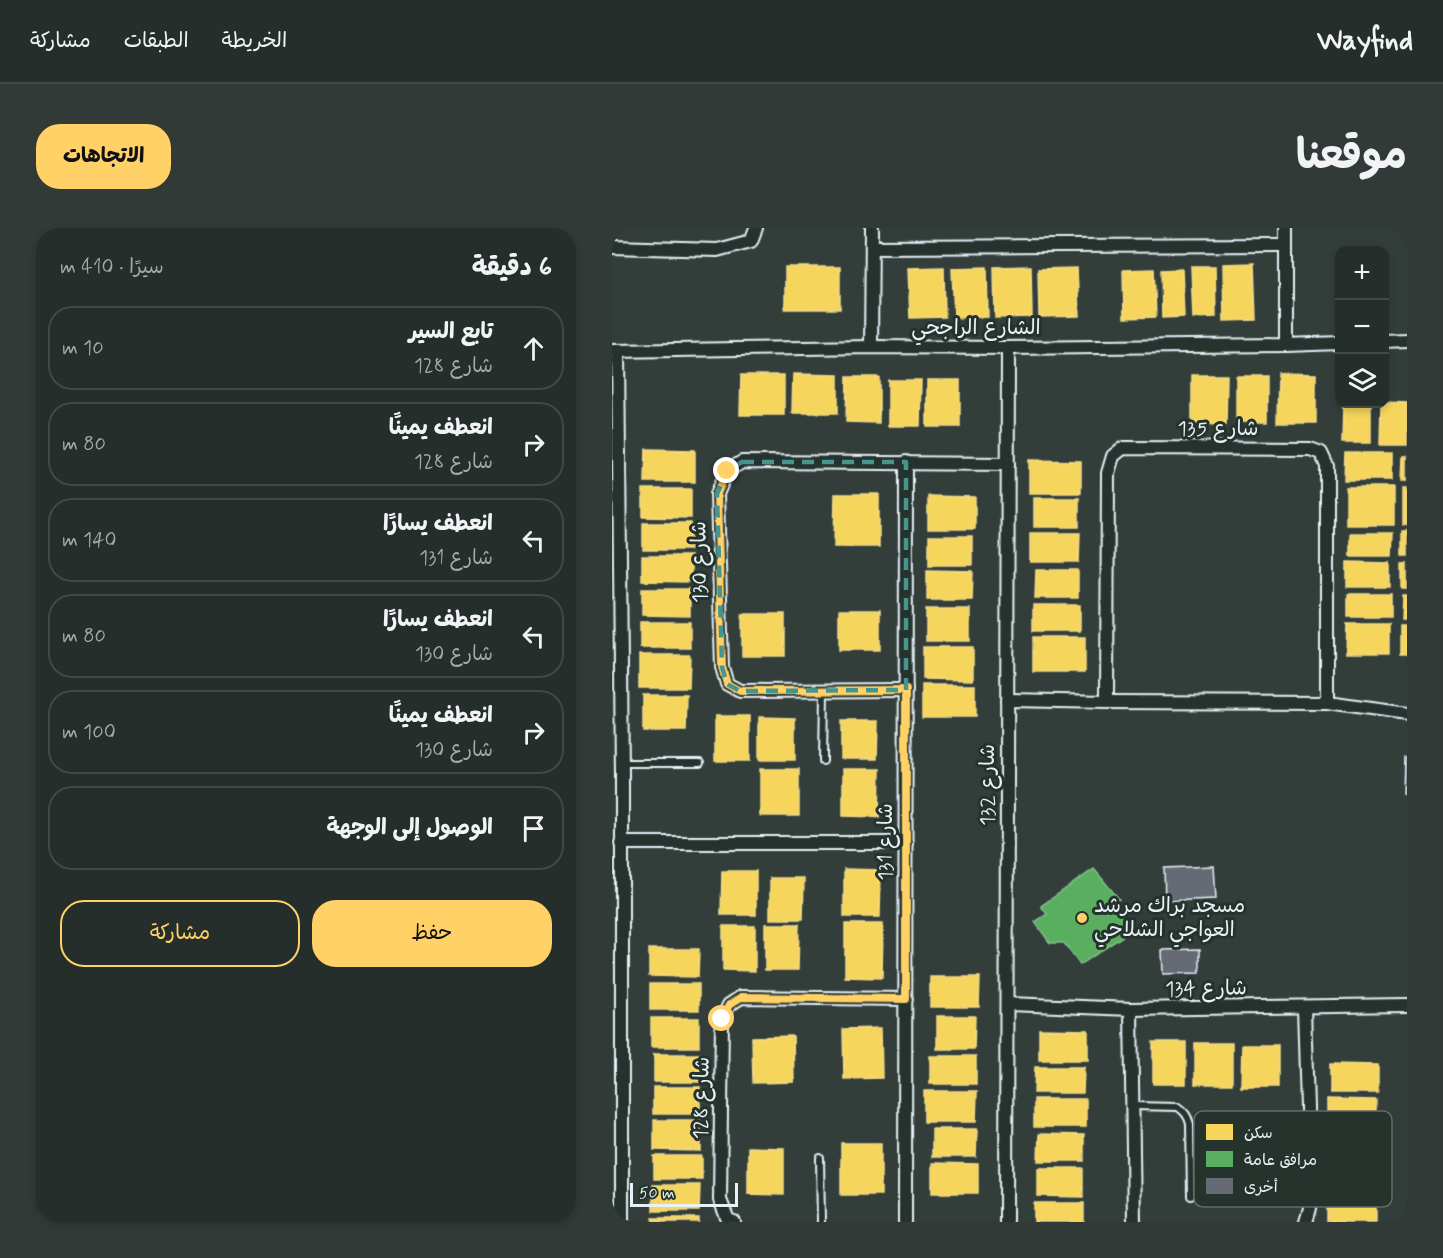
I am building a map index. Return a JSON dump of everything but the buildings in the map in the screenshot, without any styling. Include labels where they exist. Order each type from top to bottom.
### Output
[{"type":"street","points":[[612,247],[717,250],[751,241],[756,228]]},
{"type":"street","points":[[871,347],[872,228]]},
{"type":"street","points":[[1286,228],[1286,345]]},
{"type":"street","points":[[872,247],[1286,245]]},
{"type":"street","points":[[1389,341],[1407,340]]},
{"type":"street","name":"الشارع الراجحي","points":[[615,351],[1335,343]]},
{"type":"street","name":"شارع 132","points":[[1006,1222],[1008,348]]},
{"type":"street","points":[[615,351],[618,770],[621,843],[616,964],[622,1222]]},
{"type":"street","name":"شارع 135","points":[[1107,702],[1108,473],[1113,456],[1123,448],[1311,449],[1320,453],[1327,466],[1327,703]]},
{"type":"street","name":"شارع 130","points":[[906,690],[740,691],[727,684],[722,667],[717,494],[727,471],[742,462],[1008,464]]},
{"type":"street","name":"شارع 131","points":[[905,1222],[906,462]]},
{"type":"street","points":[[1007,700],[1327,703],[1407,714]]},
{"type":"street","points":[[621,843],[906,843]]},
{"type":"street","name":"شارع 128","points":[[734,1222],[728,1220],[720,1200],[722,1019],[729,1005],[741,997],[906,999]]},
{"type":"street","name":"شارع 134","points":[[1006,1004],[1131,1009],[1407,1005]]},
{"type":"street","points":[[1304,1007],[1307,1111]]},
{"type":"street","points":[[1131,1009],[1134,1222]]},
{"type":"street","points":[[1306,1222],[1310,1207]]},
{"type":"lane","points":[[823,761],[824,690]]},
{"type":"lane","points":[[618,770],[700,763]]},
{"type":"lane","points":[[1132,1106],[1178,1107],[1188,1117],[1191,1196]]},
{"type":"lane","points":[[820,1158],[821,1222]]},
{"type":"highlighted area","points":[[742,462],[906,462],[906,690],[740,691],[727,684],[722,667],[717,494],[727,471]]},
{"type":"place","name":"مسجد براك مرشد العواجي الشلاحي","points":[[1082,918]]},
{"type":"route","points":[[722,1019],[729,1005],[741,997],[906,999],[906,690],[740,691],[727,684],[722,667],[717,494],[727,471]]}]
